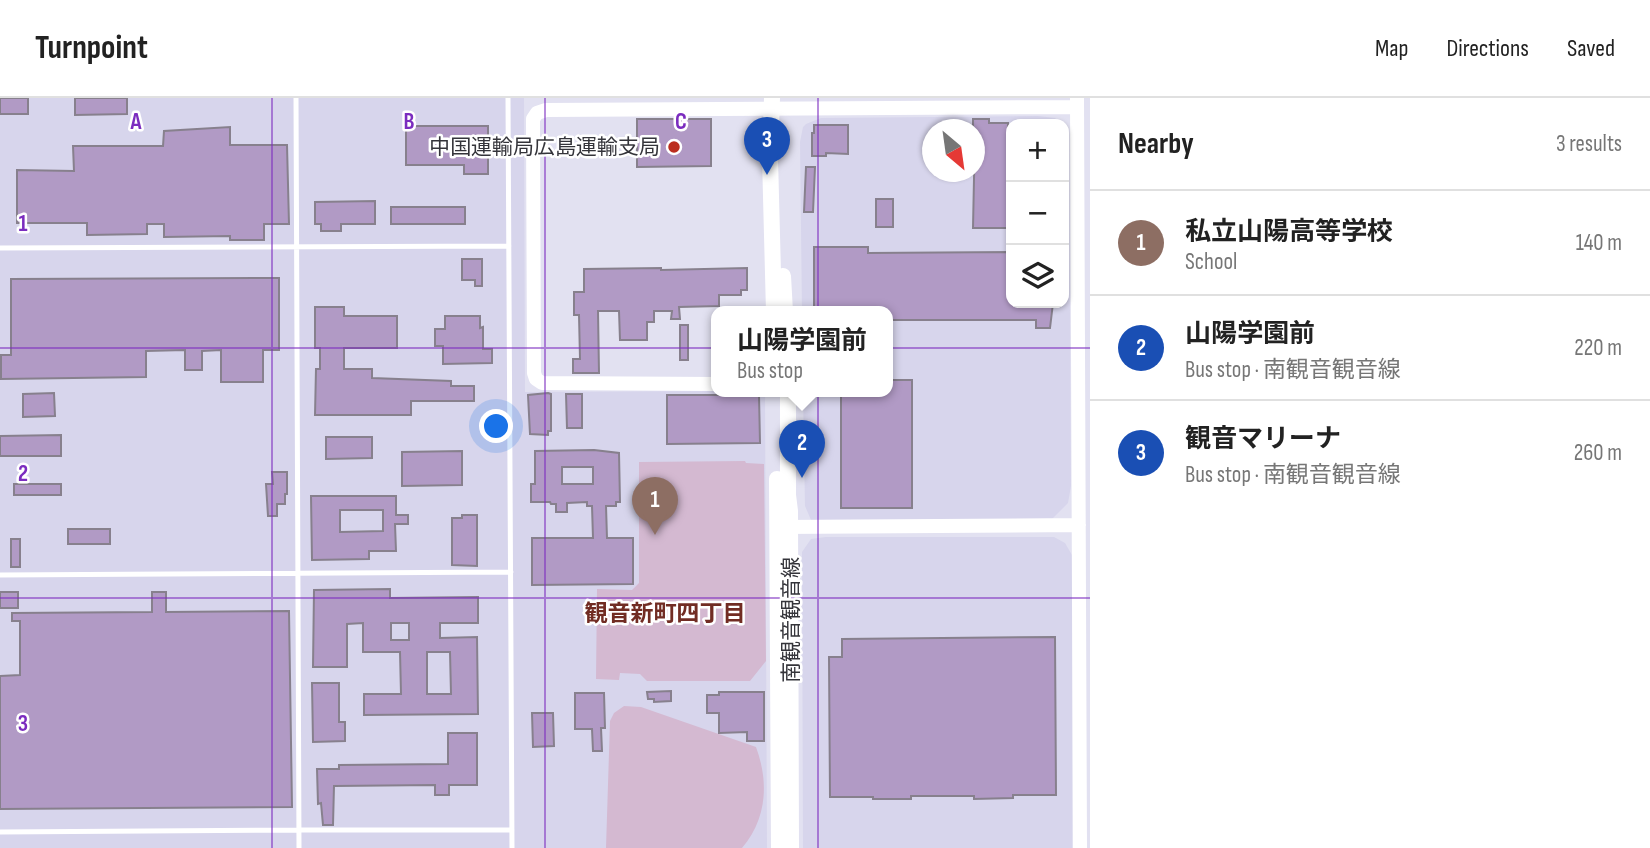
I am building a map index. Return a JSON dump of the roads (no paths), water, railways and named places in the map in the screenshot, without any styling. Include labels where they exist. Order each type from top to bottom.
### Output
[{"type":"main road","points":[[772,104],[770,158],[774,306]]},
{"type":"main road","points":[[772,104],[785,306]]},
{"type":"main road","name":"南観音観音線","points":[[777,397],[784,526],[791,848]]},
{"type":"main road","name":"南観音観音線","points":[[779,848],[788,397]]},
{"type":"street","points":[[711,384],[541,383],[536,379],[533,119],[541,110],[772,104],[1077,103],[1080,848]]},
{"type":"street","points":[[784,526],[1079,525]]},
{"type":"lane","points":[[296,98],[299,848]]},
{"type":"lane","points":[[508,98],[512,848]]},
{"type":"lane","points":[[0,248],[509,246]]},
{"type":"lane","points":[[0,575],[511,572]]},
{"type":"lane","points":[[0,832],[512,830]]},
{"type":"place","name":"中国運輸局広島運輸支局","points":[[674,147]]},
{"type":"place","name":"観音マリーナ","points":[[767,175]]},
{"type":"place","name":"山陽学園前","points":[[802,478]]},
{"type":"place","name":"私立山陽高等学校","points":[[655,535]]},
{"type":"district","name":"観音新町四丁目","points":[[665,613]]}]
